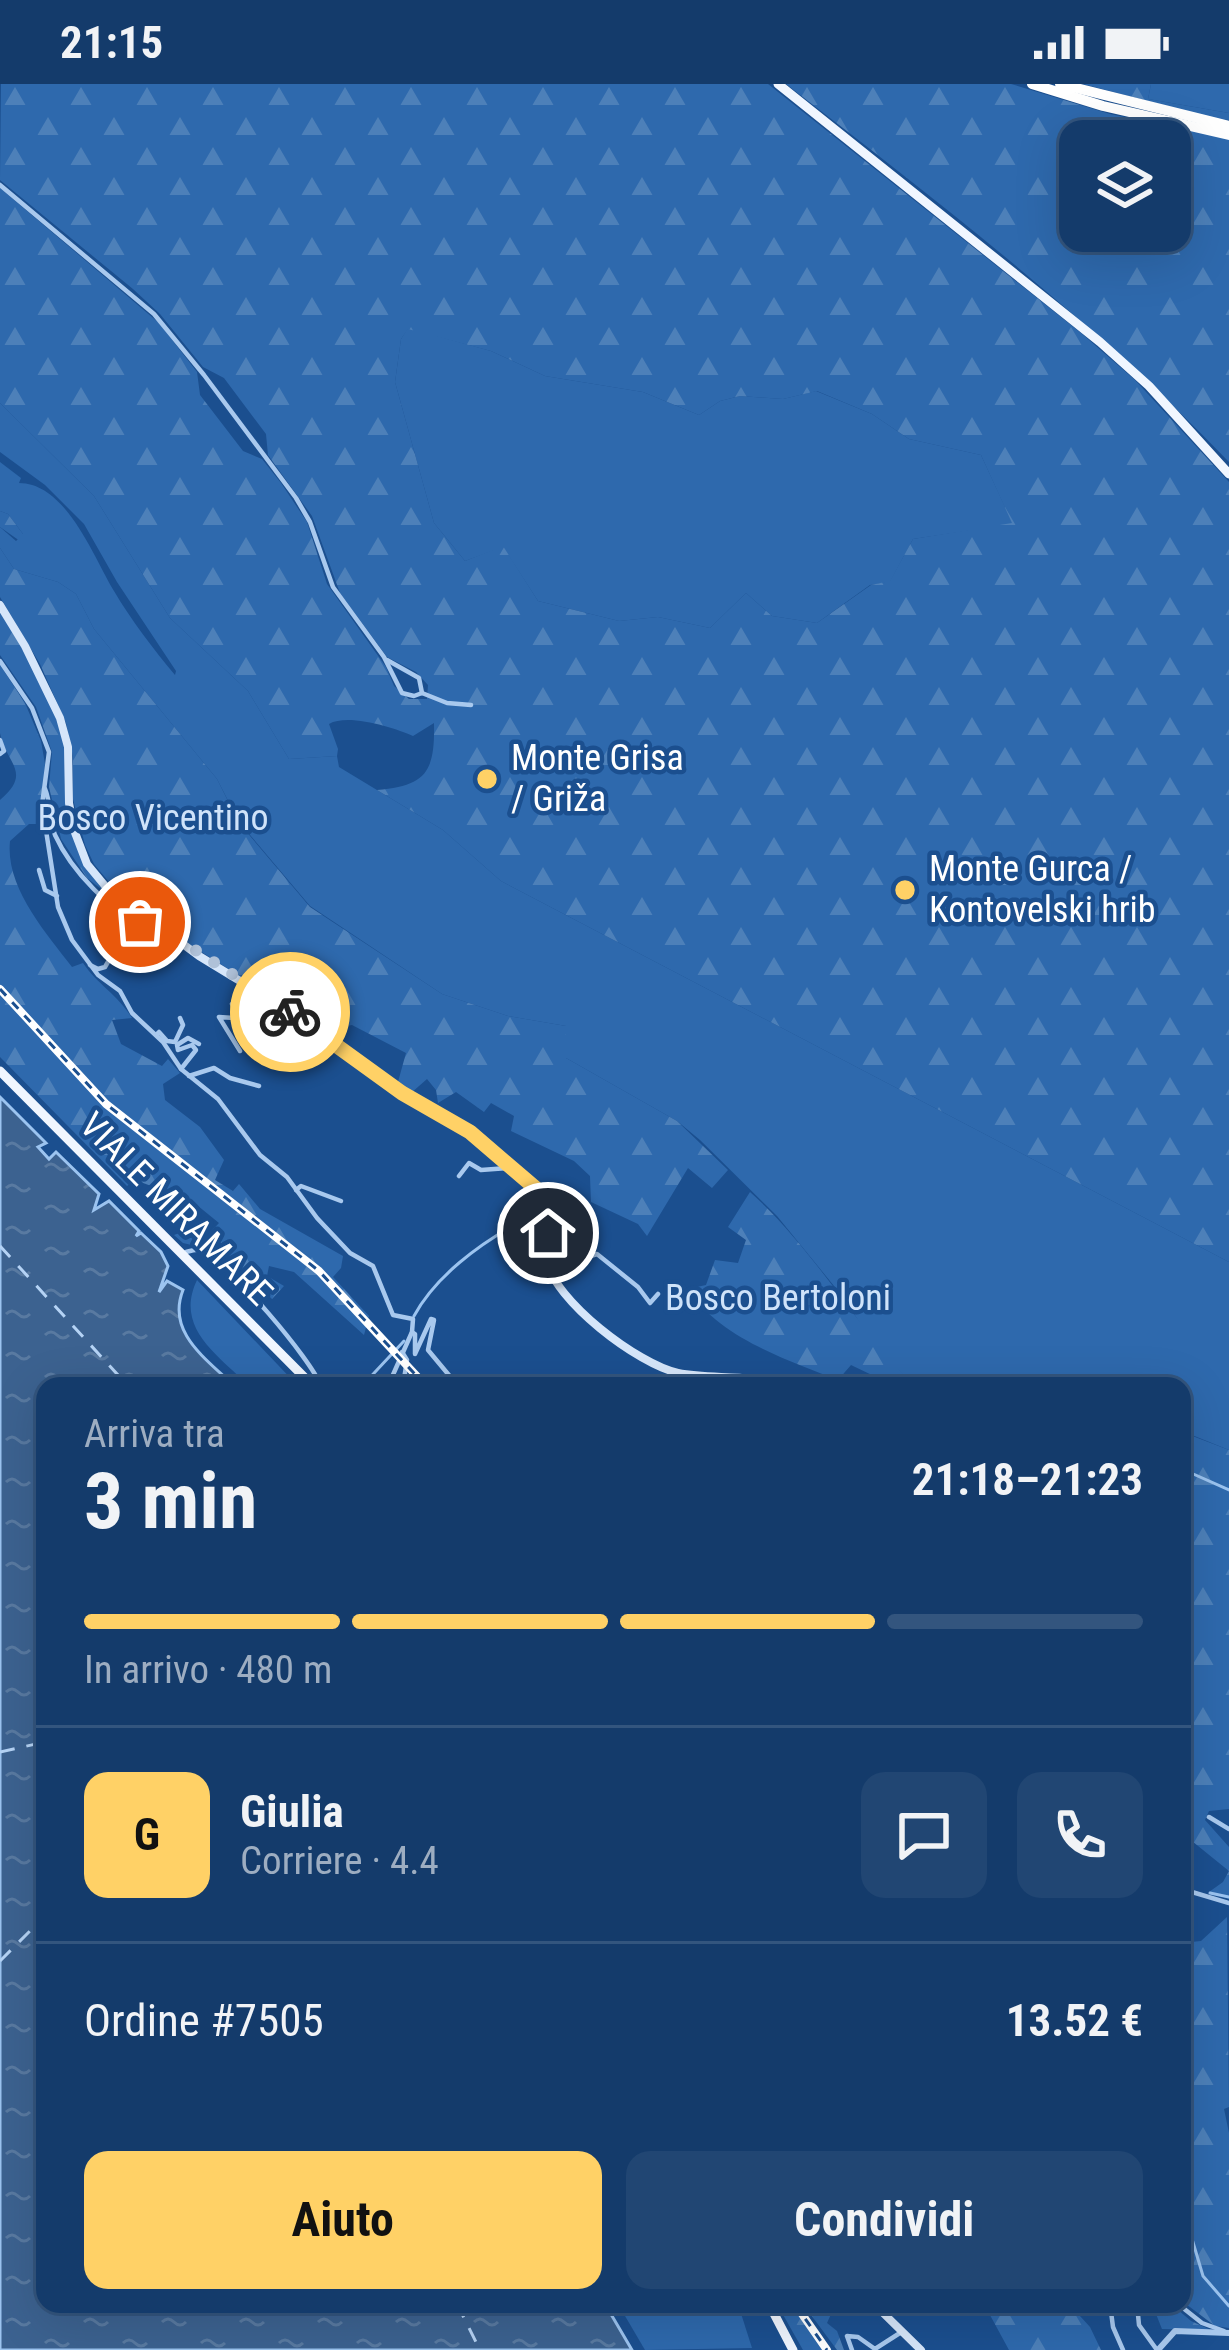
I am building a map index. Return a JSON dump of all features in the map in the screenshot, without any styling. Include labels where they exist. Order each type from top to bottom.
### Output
[{"type":"highway","points":[[1032,84],[1229,130]]},
{"type":"highway","points":[[1060,84],[1173,119]]},
{"type":"main road","points":[[778,84],[1100,342],[1229,474]]},
{"type":"main road","points":[[0,605],[63,728],[69,803],[84,856],[106,887],[252,989],[322,1031],[402,1093],[470,1132],[558,1211],[545,1241],[545,1255],[560,1289],[640,1358],[684,1374],[708,1377]]},
{"type":"main road","name":"VIALE MIRAMARE","points":[[0,1071],[308,1377]]},
{"type":"main road","points":[[772,2313],[793,2350]]},
{"type":"main road","points":[[884,2313],[920,2350]]},
{"type":"street","points":[[0,185],[128,290],[169,330],[296,498],[310,522],[333,587],[384,657],[419,678],[422,693]]},
{"type":"street","points":[[384,657],[402,693],[471,705]]},
{"type":"street","points":[[0,661],[32,708],[46,745],[42,805],[65,927],[90,965],[121,991],[132,1013],[182,1069],[218,1099],[260,1155],[287,1177],[350,1253],[373,1265],[393,1315],[413,1319],[415,1354],[434,1320],[428,1350],[450,1377]]},
{"type":"street","points":[[0,740],[4,752],[0,754]]},
{"type":"street","points":[[45,789],[55,833],[82,878],[140,922],[151,921]]},
{"type":"street","points":[[39,870],[45,890],[57,896]]},
{"type":"street","points":[[90,965],[105,967],[112,955]]},
{"type":"street","points":[[240,1051],[219,1017],[233,1018],[232,1004],[243,1004],[239,995],[252,989]]},
{"type":"street","points":[[156,1035],[159,1032],[175,1042],[182,1030],[180,1018]]},
{"type":"street","points":[[182,1069],[196,1050],[192,1045],[178,1050],[177,1045],[188,1038],[199,1044]]},
{"type":"street","points":[[189,1076],[214,1068],[259,1086]]},
{"type":"street","points":[[459,1176],[469,1163],[481,1169],[508,1168]]},
{"type":"street","points":[[296,1190],[301,1186],[341,1201]]},
{"type":"street","points":[[183,1254],[196,1250],[218,1262],[301,1353],[313,1377]]},
{"type":"street","points":[[545,1255],[569,1263],[597,1254],[650,1303],[658,1294]]},
{"type":"street","points":[[392,1377],[412,1332]]},
{"type":"street","points":[[402,1352],[407,1360],[404,1377]]},
{"type":"street","points":[[1209,1817],[1229,1829]]},
{"type":"street","points":[[1191,1892],[1229,1903]]},
{"type":"street","points":[[1111,2313],[1123,2350]]},
{"type":"street","points":[[1138,2313],[1139,2325],[1157,2350],[1175,2332],[1229,2332]]},
{"type":"street","points":[[1189,2313],[1229,2332]]},
{"type":"street","points":[[852,2350],[847,2336],[858,2336],[874,2349],[903,2331]]},
{"type":"green space","points":[[1,84],[768,84],[1135,380],[1229,482],[1229,1262],[501,881],[443,830],[377,790],[407,785],[425,773],[433,753],[434,723],[413,736],[371,723],[337,721],[329,724],[337,756],[289,759],[248,691],[170,618],[94,496],[0,403],[0,188],[159,323],[197,372],[200,395],[243,451],[262,459],[307,522],[327,584],[386,667],[394,686],[409,699],[427,699],[428,685],[416,672],[387,657],[340,593],[312,516],[268,455],[266,434],[224,378],[203,367],[133,289],[0,180]],"holes":[[[408,329],[491,351],[545,376],[643,392],[699,415],[720,401],[740,396],[783,399],[817,391],[872,414],[909,439],[981,455],[1012,523],[913,539],[890,581],[871,585],[817,623],[772,616],[746,593],[710,628],[658,617],[619,621],[538,601],[503,546],[465,561],[434,523],[395,382],[401,339]]]},
{"type":"green space","points":[[786,84],[1011,84],[1138,120],[1059,120],[1059,252],[1191,252],[1191,120],[1172,120],[1175,108],[1083,84],[1151,84],[1148,99],[1229,113],[1229,120],[1215,118],[1229,139],[1229,462],[1124,360],[958,219]]},
{"type":"green space","points":[[1151,84],[1229,84],[1229,113],[1148,99]]},
{"type":"green space","points":[[408,328],[491,351],[545,376],[643,392],[699,415],[720,401],[740,396],[783,399],[816,391],[872,414],[909,439],[981,455],[1013,524],[913,539],[890,582],[870,585],[817,623],[772,616],[746,593],[710,628],[658,617],[619,621],[538,601],[503,547],[465,561],[434,523],[395,382],[401,339]]},
{"type":"green space","points":[[0,403],[94,496],[170,618],[248,691],[289,759],[337,756],[339,767],[443,830],[501,881],[1229,1262],[1229,1450],[1191,1435],[1191,1377],[905,1377],[875,1346],[843,1297],[777,1216],[700,1140],[677,1121],[566,1058],[566,1026],[508,1016],[442,994],[310,906],[239,822],[217,779],[94,629],[76,594],[58,582],[14,569],[0,548],[0,527],[16,541],[23,534],[0,511],[0,462],[21,478],[19,483],[36,486],[64,508],[128,613],[175,675],[84,524],[45,485],[0,452]]},
{"type":"green space","points":[[0,511],[23,534],[32,531],[40,545],[37,553],[0,527]]},
{"type":"green space","name":"Bosco Vicentino","points":[[0,548],[14,569],[58,582],[76,594],[94,629],[217,779],[239,823],[310,907],[442,994],[508,1016],[566,1026],[566,1058],[677,1121],[728,1170],[712,1188],[688,1168],[647,1236],[638,1224],[591,1202],[590,1176],[574,1161],[511,1131],[514,1116],[491,1103],[484,1112],[456,1092],[438,1103],[427,1079],[411,1093],[398,1082],[406,1053],[352,1025],[326,1030],[184,941],[189,934],[182,928],[174,934],[119,894],[85,845],[73,799],[73,756],[66,723],[40,664],[0,597]]},
{"type":"green space","points":[[0,612],[58,719],[65,749],[67,812],[78,849],[110,893],[141,920],[87,878],[61,839],[49,787],[52,752],[36,707],[0,655]]},
{"type":"green space","points":[[0,665],[25,703],[45,764],[42,824],[29,824],[10,841],[14,875],[29,908],[72,967],[83,963],[132,1018],[112,1020],[121,1044],[162,1066],[168,1059],[180,1073],[163,1084],[165,1100],[200,1127],[224,1160],[215,1180],[233,1191],[239,1184],[260,1209],[343,1256],[333,1277],[369,1316],[364,1335],[294,1272],[269,1266],[267,1276],[284,1286],[272,1299],[263,1290],[266,1286],[245,1272],[237,1278],[226,1266],[229,1260],[220,1254],[216,1258],[203,1241],[196,1246],[183,1243],[174,1235],[190,1229],[207,1236],[219,1223],[192,1201],[135,1180],[127,1186],[0,1057],[0,800],[16,775],[0,733]]},
{"type":"green space","name":"Bosco Bertoloni","points":[[750,1192],[794,1238],[906,1377],[874,1377],[851,1365],[841,1377],[830,1377],[755,1345],[717,1321],[688,1289],[706,1285],[715,1260],[738,1263],[746,1240],[728,1227]]},
{"type":"green space","points":[[197,1280],[289,1377],[240,1377],[195,1326],[191,1297]]},
{"type":"green space","points":[[1191,1435],[1229,1450],[1229,1809],[1209,1811],[1205,1820],[1229,1847],[1229,1871],[1191,1840]]},
{"type":"green space","points":[[1229,1871],[1229,1899],[1209,1892],[1223,1882]]},
{"type":"green space","points":[[1227,1917],[1229,2107],[1224,2109],[1229,2133],[1229,2328],[1215,2326],[1191,2308],[1191,1942],[1201,1941]]},
{"type":"green space","points":[[623,2313],[741,2313],[752,2348],[645,2350]]},
{"type":"green space","points":[[782,2313],[800,2313],[825,2350],[803,2350]]},
{"type":"green space","points":[[810,2313],[830,2313],[827,2323],[837,2331],[844,2350],[837,2350]]},
{"type":"green space","points":[[989,2313],[1077,2313],[1101,2350],[1009,2350]]},
{"type":"green space","points":[[1156,2313],[1182,2313],[1211,2330],[1162,2329]]},
{"type":"water","points":[[0,1097],[46,1143],[38,1147],[49,1159],[56,1152],[99,1194],[94,1210],[109,1201],[139,1231],[136,1236],[141,1233],[161,1252],[168,1266],[159,1292],[167,1281],[183,1290],[179,1305],[185,1332],[225,1377],[36,1377],[36,2313],[610,2313],[632,2350],[0,2350]]},
{"type":"waterway","points":[[522,1221],[552,1211]]},
{"type":"waterway","points":[[414,1316],[459,1263],[518,1223]]},
{"type":"waterway","points":[[370,1377],[404,1341]]},
{"type":"waterway","points":[[1191,1473],[1229,1490]]},
{"type":"waterway","points":[[1210,1893],[1229,1897]]},
{"type":"waterway","points":[[1191,2236],[1203,2276],[1229,2306]]},
{"type":"ferry route","points":[[0,1246],[120,1377]]},
{"type":"ferry route","points":[[0,1752],[36,1744]]},
{"type":"ferry route","points":[[0,1961],[36,1925]]},
{"type":"ferry route","points":[[462,2313],[480,2350]]},
{"type":"railway","points":[[0,989],[106,1104],[319,1271],[418,1377]]},
{"type":"railway","points":[[801,2313],[827,2350]]},
{"type":"way so far","points":[[140,922],[151,921],[290,1012]]},
{"type":"place","name":"Monte Grisa / Griža","points":[[487,779]]},
{"type":"place","name":"Monte Gurca / Kontovelski hrib","points":[[905,890]]},
{"type":"route","points":[[290,1012],[402,1093],[477,1138],[554,1204],[558,1215],[548,1233]]}]
